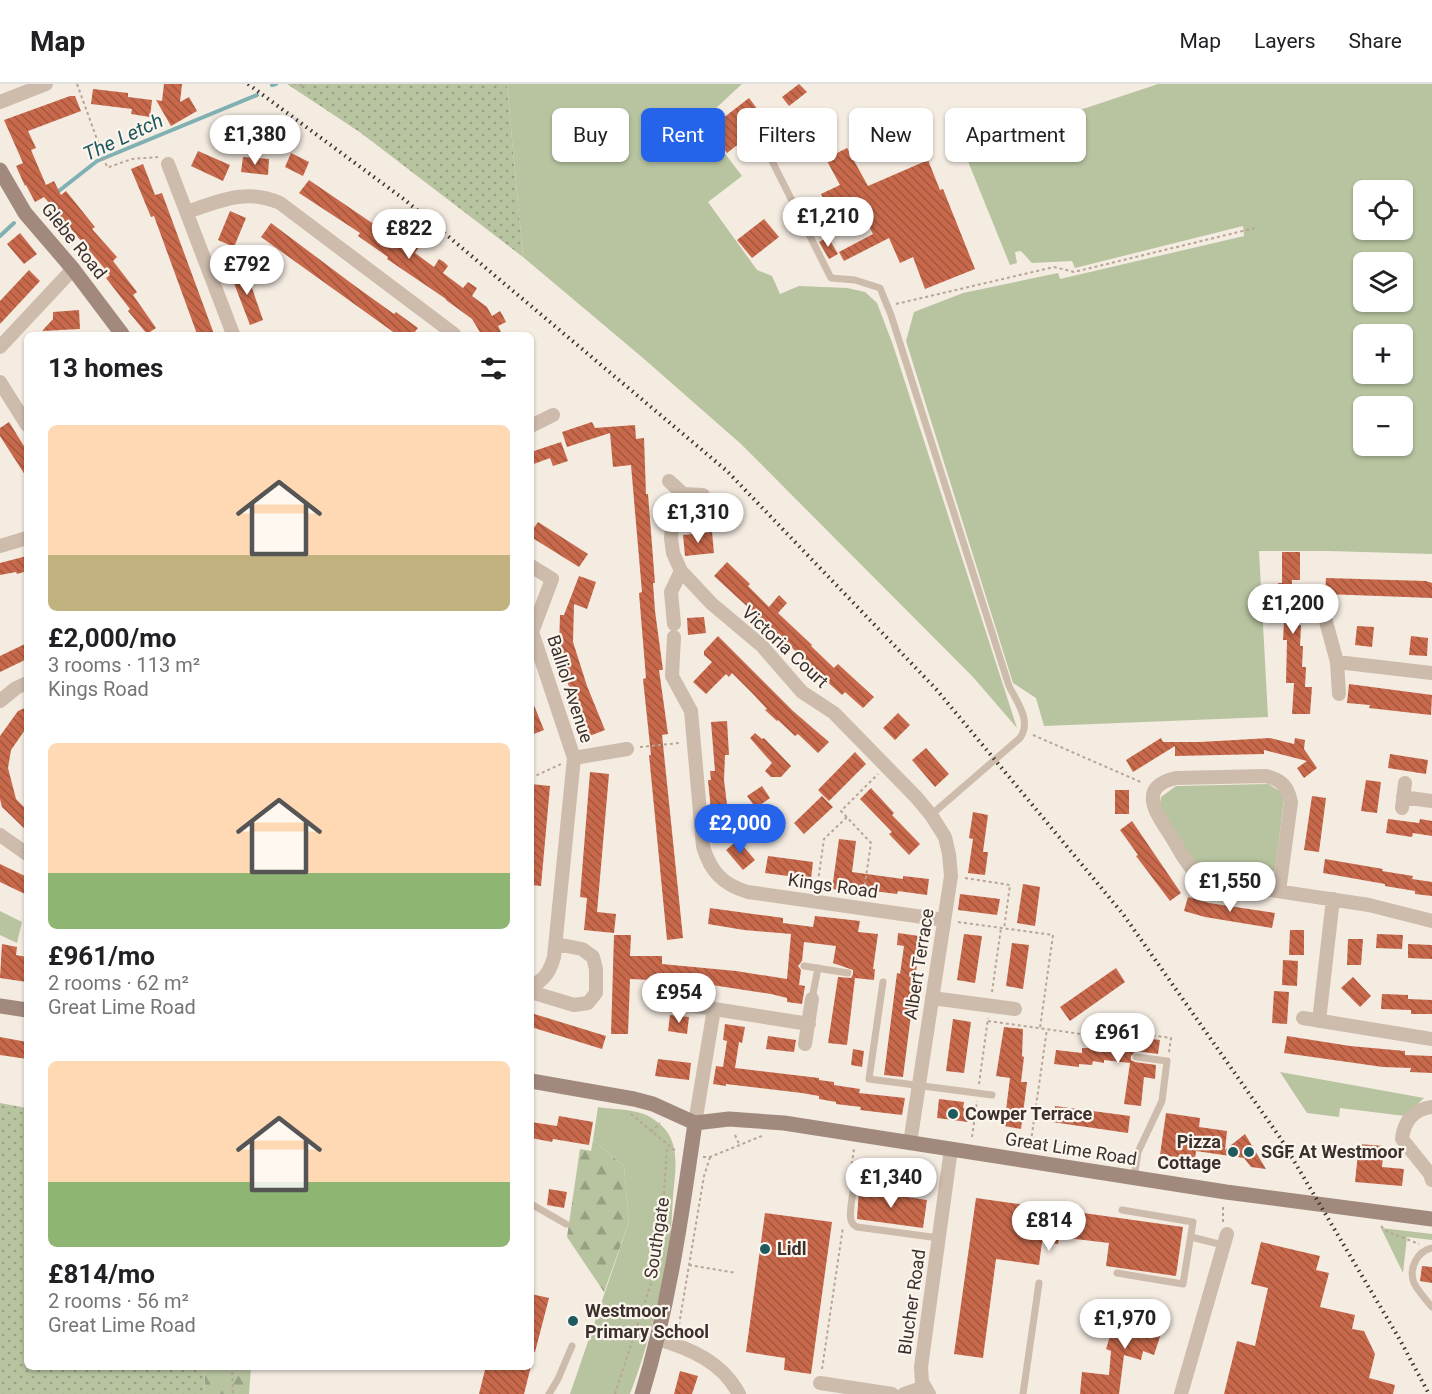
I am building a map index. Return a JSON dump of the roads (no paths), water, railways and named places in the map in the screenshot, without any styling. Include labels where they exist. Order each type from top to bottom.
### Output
[{"type":"main road","name":"Glebe Road","points":[[0,170],[25,213],[73,269],[120,332]]},
{"type":"main road","points":[[0,1006],[24,1010]]},
{"type":"main road","points":[[534,1082],[634,1099],[653,1104],[695,1123]]},
{"type":"main road","name":"Great Lime Road","points":[[695,1123],[729,1119],[772,1122],[1226,1192],[1363,1211],[1432,1215]]},
{"type":"main road","name":"Southgate","points":[[642,1394],[658,1339],[676,1254],[695,1123]]},
{"type":"street","points":[[0,102],[46,84]]},
{"type":"street","points":[[168,164],[232,332]]},
{"type":"street","points":[[187,212],[230,197],[258,195],[280,203],[451,332]]},
{"type":"street","points":[[0,347],[73,269]]},
{"type":"street","points":[[0,382],[24,420]]},
{"type":"street","points":[[534,424],[553,415]]},
{"type":"street","points":[[669,481],[683,494],[703,495]]},
{"type":"street","name":"Victoria Court","points":[[683,494],[673,519],[671,538],[673,553],[681,570],[712,604],[762,646],[802,692],[834,712],[917,798]]},
{"type":"street","points":[[0,546],[24,539]]},
{"type":"street","name":"Balliol Avenue","points":[[534,568],[552,579],[534,626]]},
{"type":"street","name":"Kings Road","points":[[681,570],[671,592],[674,631],[672,676],[692,711],[703,846],[706,859],[713,870],[726,883],[737,889],[944,920]]},
{"type":"street","points":[[1322,607],[1337,662],[1338,694]]},
{"type":"street","name":"Balliol Avenue","points":[[534,637],[574,758],[556,944],[550,969],[542,980],[534,984]]},
{"type":"street","points":[[1337,662],[1432,673]]},
{"type":"street","points":[[1,698],[24,685]]},
{"type":"street","name":"Balliol Avenue","points":[[574,758],[627,748]]},
{"type":"street","points":[[1280,891],[1291,802],[1288,791],[1280,780],[1266,776],[1176,778],[1163,782],[1156,789],[1154,809],[1192,870],[1211,881],[1369,905],[1432,921]]},
{"type":"street","points":[[1403,796],[1432,801]]},
{"type":"street","name":"Albert Terrace","points":[[910,1143],[951,876],[950,854],[945,837],[917,798]]},
{"type":"street","points":[[0,835],[24,852]]},
{"type":"street","points":[[1319,1021],[1333,899]]},
{"type":"street","points":[[534,993],[574,1005],[588,1003],[596,993],[596,969],[593,957],[582,949],[556,944]]},
{"type":"street","points":[[932,998],[1015,1009]]},
{"type":"street","points":[[805,1044],[812,999]]},
{"type":"street","points":[[676,1003],[808,1024]]},
{"type":"street","points":[[695,1123],[714,1009]]},
{"type":"street","points":[[1303,1018],[1432,1039]]},
{"type":"street","points":[[1432,1107],[1419,1110],[1410,1118],[1403,1129],[1402,1139],[1430,1174],[1432,1180]]},
{"type":"street","name":"Blucher Road","points":[[926,1391],[921,1367],[951,1149]]},
{"type":"street","points":[[1181,1394],[1225,1239]]},
{"type":"street","points":[[658,1339],[675,1344],[715,1364],[732,1381],[739,1394]]},
{"type":"street","points":[[820,1383],[843,1390],[892,1394]]},
{"type":"street","points":[[904,1394],[926,1391]]},
{"type":"lane","points":[[772,162],[831,279],[855,280],[880,288],[888,306],[1009,686],[1022,710],[1025,722],[1025,732],[1020,738],[931,815]]},
{"type":"lane","points":[[804,966],[848,973]]},
{"type":"lane","points":[[812,999],[818,968]]},
{"type":"lane","points":[[883,982],[869,1079],[992,1095]]},
{"type":"lane","points":[[1134,1178],[1138,1152],[1162,1101],[1167,1061],[1136,1057]]},
{"type":"lane","points":[[919,1185],[875,1178],[861,1180],[856,1184],[854,1190],[850,1219],[857,1227],[939,1238]]},
{"type":"lane","points":[[534,1206],[566,1224]]},
{"type":"lane","points":[[1117,1273],[1183,1284],[1193,1222],[1122,1210]]},
{"type":"lane","points":[[1191,1237],[1225,1239]]},
{"type":"lane","points":[[1431,1248],[1420,1252],[1415,1259],[1413,1279],[1414,1284],[1432,1307]]},
{"type":"lane","points":[[1023,1394],[1039,1283]]},
{"type":"lane","points":[[549,1394],[572,1346]]},
{"type":"waterway","name":"The Letch","points":[[272,85],[276,84]]},
{"type":"waterway","name":"The Letch","points":[[55,194],[97,161],[257,95]]},
{"type":"waterway","name":"The Letch","points":[[0,236],[14,223]]},
{"type":"railway","points":[[248,84],[405,200],[727,471],[936,689],[1123,914],[1281,1139],[1400,1340],[1429,1394]]},
{"type":"place","name":"Cowper Terrace","points":[[953,1114]]},
{"type":"place","name":"Pizza Cottage","points":[[1233,1152]]},
{"type":"place","name":"SGF At Westmoor","points":[[1249,1152]]},
{"type":"place","name":"Lidl","points":[[765,1249]]},
{"type":"place","name":"Westmoor Primary School","points":[[573,1321]]}]
